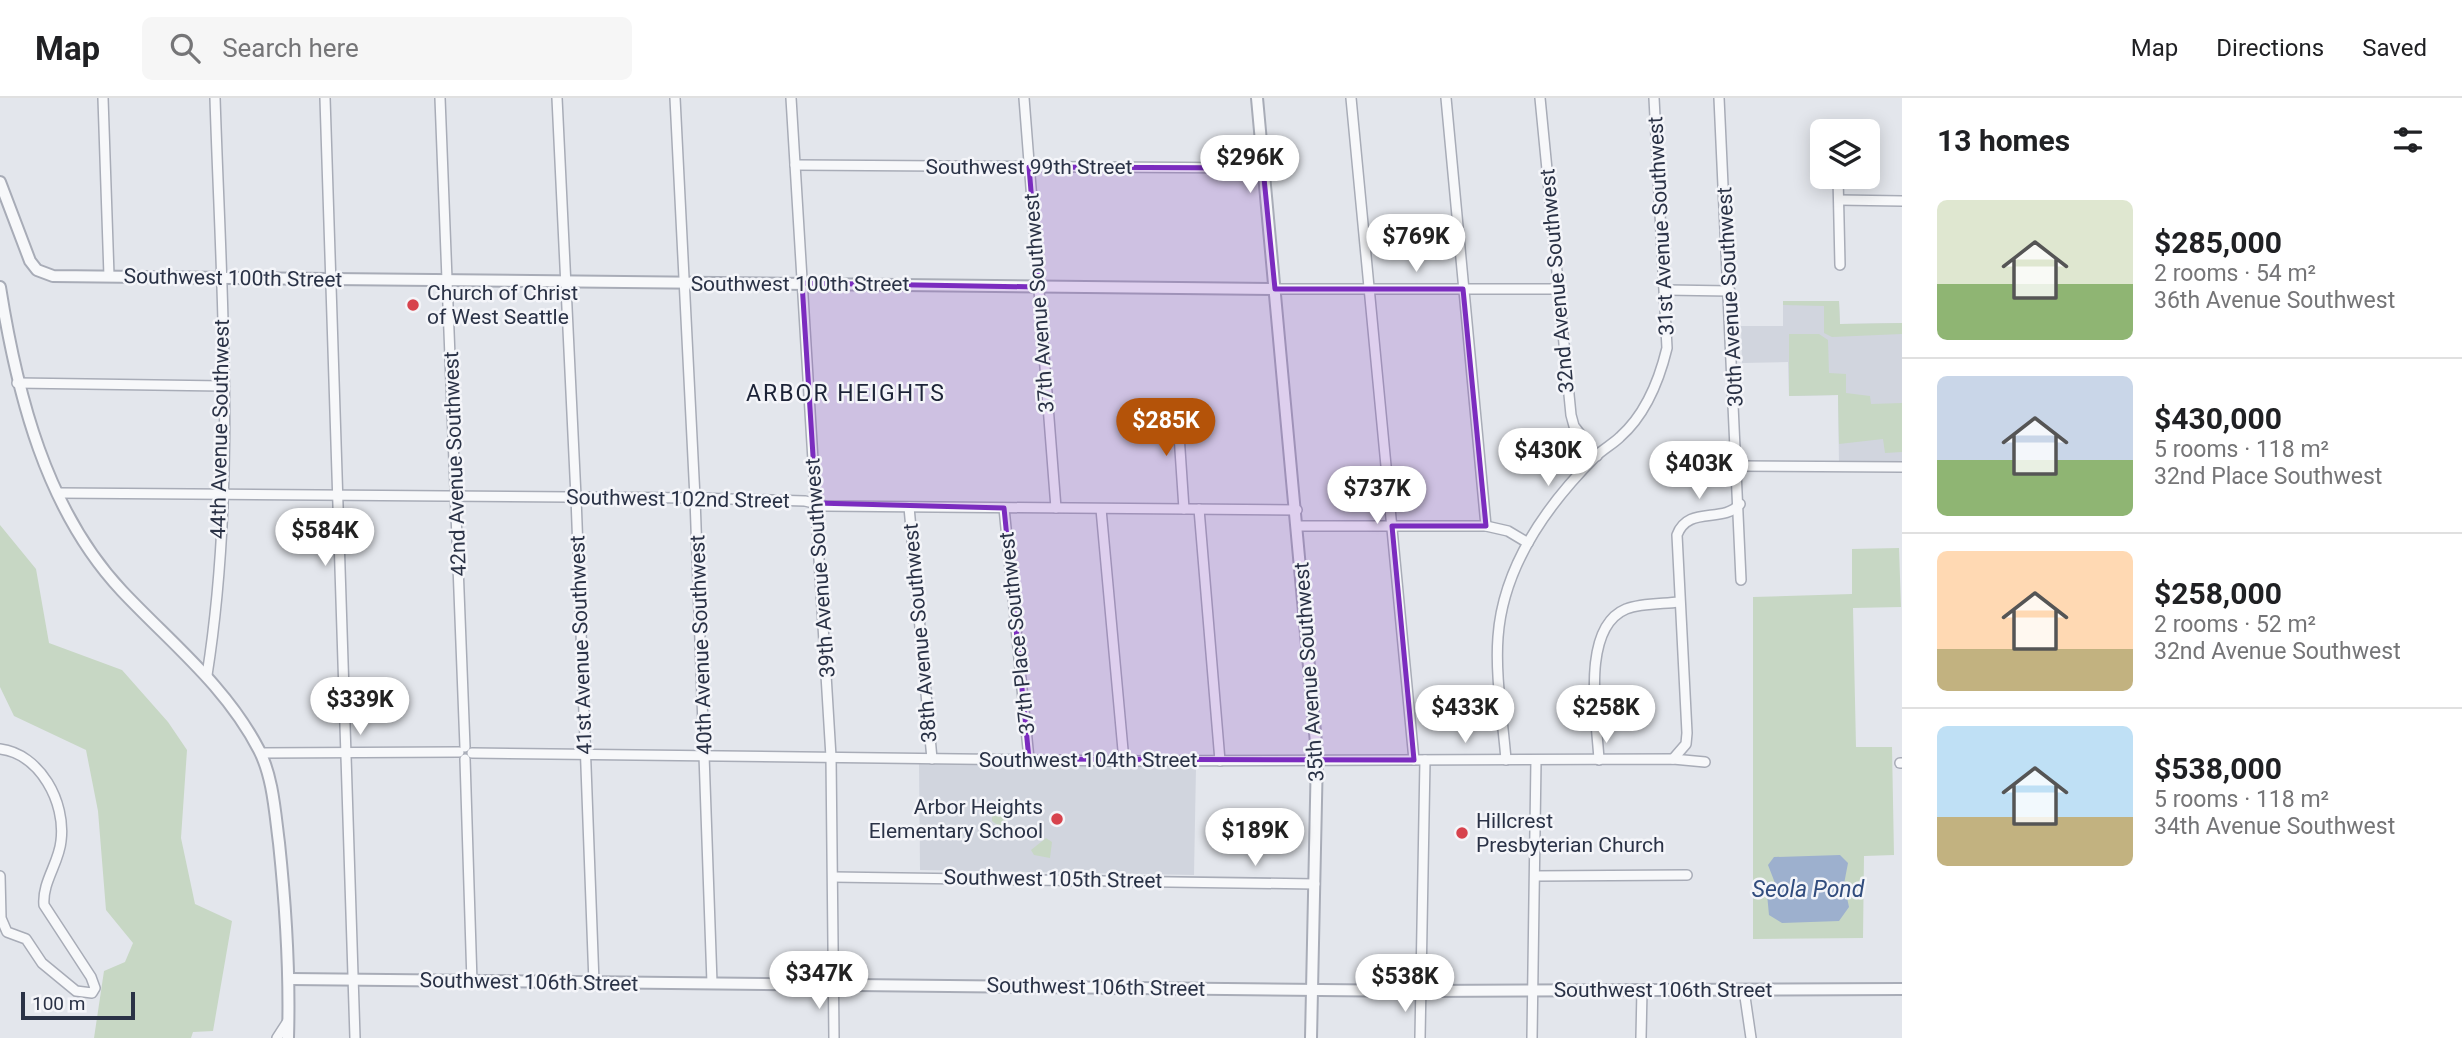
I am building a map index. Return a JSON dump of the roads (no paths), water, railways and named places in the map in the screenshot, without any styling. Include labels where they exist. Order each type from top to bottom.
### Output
[{"type":"street","points":[[103,98],[109,276]]},
{"type":"street","name":"44th Avenue Southwest","points":[[207,675],[223,494],[221,278],[215,98]]},
{"type":"street","points":[[324,98],[355,1038]]},
{"type":"street","name":"42nd Avenue Southwest","points":[[440,98],[472,982]]},
{"type":"street","name":"41st Avenue Southwest","points":[[556,98],[576,497],[594,983]]},
{"type":"street","name":"40th Avenue Southwest","points":[[675,98],[695,498],[712,983]]},
{"type":"street","name":"39th Avenue Southwest","points":[[791,98],[831,757],[834,1038]]},
{"type":"street","name":"37th Avenue Southwest","points":[[1024,98],[1056,508]]},
{"type":"street","name":"35th Avenue Southwest","points":[[1257,98],[1297,510],[1317,760],[1311,1038]]},
{"type":"street","points":[[1351,98],[1414,760]]},
{"type":"street","points":[[1446,98],[1486,526]]},
{"type":"street","name":"32nd Avenue Southwest","points":[[1540,98],[1571,415],[1574,426],[1597,456]]},
{"type":"street","name":"31st Avenue Southwest","points":[[1506,760],[1498,639],[1509,585],[1528,543],[1560,497],[1597,456],[1631,426],[1654,388],[1667,348],[1654,98]]},
{"type":"street","name":"30th Avenue Southwest","points":[[1719,98],[1739,466],[1741,580]]},
{"type":"street","name":"Southwest 99th Street","points":[[795,165],[1264,168]]},
{"type":"street","name":"Southwest 100th Street","points":[[0,182],[30,261],[43,273],[448,282],[1557,289]]},
{"type":"street","points":[[1839,189],[1840,265]]},
{"type":"street","points":[[1839,200],[1902,201]]},
{"type":"street","points":[[0,287],[17,383],[58,492],[105,572],[207,675],[261,753],[276,820],[290,979],[288,1038]]},
{"type":"street","points":[[1666,290],[1730,291]]},
{"type":"street","points":[[17,383],[223,386]]},
{"type":"street","points":[[1177,405],[1184,509]]},
{"type":"street","points":[[1739,466],[1902,467]]},
{"type":"street","name":"Southwest 102nd Street","points":[[58,492],[695,498],[908,507],[1297,510]]},
{"type":"street","points":[[1673,759],[1686,744],[1687,733],[1677,542],[1681,526],[1693,518],[1732,512],[1740,504]]},
{"type":"street","name":"38th Avenue Southwest","points":[[908,507],[932,759]]},
{"type":"street","name":"37th Place Southwest","points":[[1004,508],[1029,759]]},
{"type":"street","points":[[1101,509],[1124,761]]},
{"type":"street","points":[[1199,509],[1220,761]]},
{"type":"street","points":[[1298,526],[1486,526],[1507,531],[1528,543]]},
{"type":"street","points":[[1600,760],[1596,653],[1610,622],[1625,610],[1679,602]]},
{"type":"street","points":[[0,749],[17,752],[32,761],[41,771],[52,795],[60,822],[61,844],[47,883],[44,905],[91,977],[95,988],[92,993],[76,991],[42,963],[26,939],[7,932],[1,918],[0,876]]},
{"type":"street","name":"Southwest 104th Street","points":[[261,753],[705,755],[1124,761],[1673,759],[1704,762]]},
{"type":"street","points":[[1420,1038],[1425,760]]},
{"type":"street","points":[[1532,1038],[1536,760]]},
{"type":"street","points":[[1535,876],[1687,874]]},
{"type":"street","name":"Southwest 105th Street","points":[[833,877],[1315,884]]},
{"type":"street","name":"Southwest 106th Street","points":[[290,979],[1421,991],[1902,989]]},
{"type":"street","points":[[1641,1038],[1642,990]]},
{"type":"street","points":[[1744,990],[1751,1038]]},
{"type":"street","points":[[277,1038],[288,1021]]},
{"type":"water","name":"Seola Pond","points":[[1840,855],[1848,863],[1844,884],[1849,907],[1839,921],[1782,923],[1769,915],[1767,894],[1775,883],[1768,865],[1774,857]]},
{"type":"place","name":"Church of Christ of West Seattle","points":[[413,305]]},
{"type":"place","name":"Arbor Heights Elementary School","points":[[1057,819]]},
{"type":"place","name":"Hillcrest Presbyterian Church","points":[[1462,833]]},
{"type":"district","name":"ARBOR HEIGHTS","points":[[846,393]]}]
